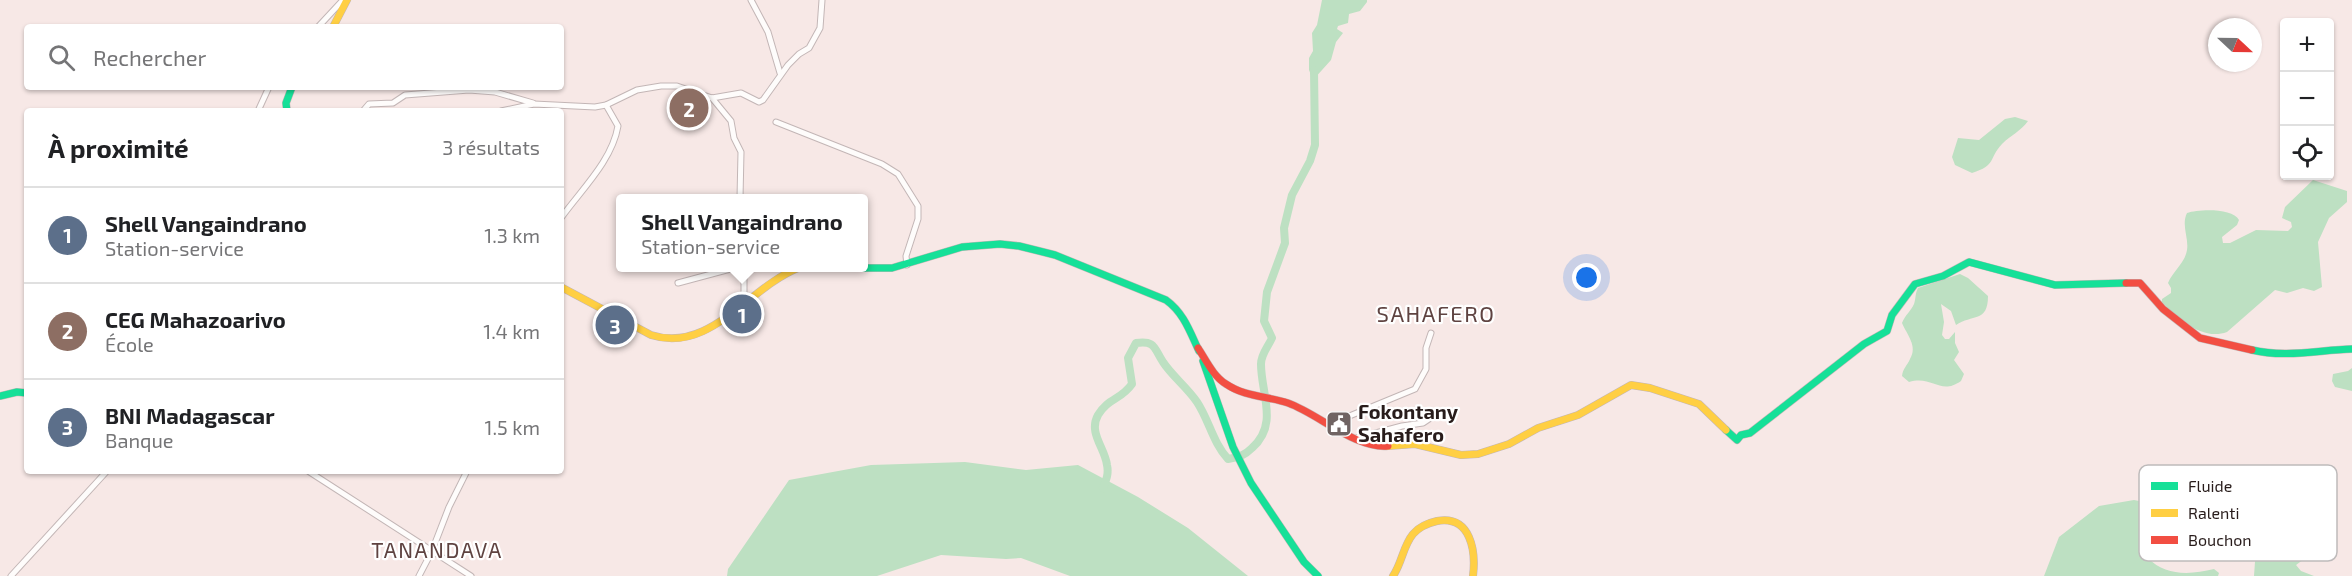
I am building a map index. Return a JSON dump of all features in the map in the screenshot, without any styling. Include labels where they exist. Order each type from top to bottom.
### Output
[{"type":"street","points":[[321,24],[345,0]]},
{"type":"street","points":[[335,24],[342,13],[345,0]]},
{"type":"street","points":[[751,0],[768,32],[780,73]]},
{"type":"street","points":[[515,108],[534,104],[606,105],[637,90],[661,86],[678,86],[712,98],[741,93],[759,102],[763,100],[780,73],[808,48],[820,28],[822,0]]},
{"type":"street","points":[[259,108],[268,90]]},
{"type":"street","points":[[287,108],[291,90]]},
{"type":"street","points":[[366,108],[369,104],[393,103],[405,96],[469,90],[495,92],[534,104]]},
{"type":"street","points":[[712,98],[731,121],[734,138],[741,152],[740,194]]},
{"type":"street","points":[[564,214],[610,151],[616,137],[618,126],[606,105]]},
{"type":"street","points":[[776,122],[882,164],[898,174],[918,206],[918,219],[906,256],[907,265]]},
{"type":"street","points":[[868,268],[907,265],[951,249],[980,244],[993,243],[1030,248],[1157,295],[1180,312],[1198,348],[1217,377],[1227,385],[1249,395],[1288,403],[1367,444],[1382,447],[1415,444],[1461,455],[1478,454],[1509,444],[1538,428],[1578,415],[1631,385],[1650,388],[1699,404],[1737,440],[1741,435],[1750,433],[1784,408],[1800,392],[1864,344],[1887,332],[1892,315],[1915,284],[1928,282],[1959,269],[1969,261],[2055,285],[2140,283],[2163,309],[2195,335],[2262,353],[2285,355],[2318,350],[2352,349]]},
{"type":"street","points":[[678,283],[716,272]]},
{"type":"street","points":[[744,272],[744,304]]},
{"type":"street","points":[[564,288],[577,293],[649,334],[673,341],[689,339],[697,335],[744,304],[782,272]]},
{"type":"street","points":[[1330,424],[1415,389],[1426,369],[1426,348],[1431,333]]},
{"type":"street","points":[[1198,348],[1233,447],[1243,467],[1258,494],[1271,510],[1304,562],[1318,576]]},
{"type":"street","points":[[0,396],[16,392],[24,393]]},
{"type":"street","points":[[1357,438],[1423,423],[1433,412]]},
{"type":"street","points":[[11,576],[104,474]]},
{"type":"street","points":[[313,474],[471,576]]},
{"type":"street","points":[[418,576],[432,551],[449,507],[466,474]]},
{"type":"street","points":[[1393,576],[1413,534],[1428,523],[1440,520],[1453,522],[1469,534],[1475,562],[1473,576]]},
{"type":"shaded area","points":[[1322,0],[1367,0],[1367,2],[1360,11],[1349,14],[1348,23],[1338,26],[1337,29],[1343,33],[1336,42],[1331,60],[1313,80],[1309,70],[1309,58],[1313,51],[1312,33],[1317,25]]},
{"type":"shaded area","points":[[2015,117],[2028,121],[2002,144],[1989,164],[1972,173],[1955,165],[1952,157],[1958,138],[1979,140],[2005,119]]},
{"type":"shaded area","points":[[2313,180],[2347,191],[2347,202],[2329,218],[2318,242],[2322,287],[2314,291],[2303,288],[2287,293],[2275,290],[2227,332],[2218,334],[2209,334],[2191,327],[2162,302],[2162,299],[2171,293],[2168,283],[2186,255],[2185,218],[2187,213],[2215,210],[2236,216],[2239,220],[2237,225],[2222,237],[2223,243],[2230,243],[2256,230],[2288,231],[2292,227],[2291,222],[2282,218],[2285,207]]},
{"type":"shaded area","points":[[1960,274],[1988,296],[1987,305],[1982,314],[1956,325],[1951,311],[1941,304],[1944,322],[1942,335],[1945,339],[1949,339],[1955,332],[1955,343],[1959,352],[1954,360],[1964,374],[1961,381],[1947,386],[1924,381],[1909,382],[1902,376],[1913,350],[1902,323],[1914,304],[1917,290]]},
{"type":"shaded area","points":[[2352,368],[2352,391],[2335,387],[2332,381],[2333,374]]},
{"type":"shaded area","points":[[965,462],[1026,470],[1078,465],[1138,497],[1188,528],[1248,576],[1070,576],[1021,558],[941,555],[877,576],[727,576],[728,569],[789,480],[871,465]]},
{"type":"shaded area","points":[[2139,501],[2139,561],[2152,561],[2170,571],[2187,573],[2214,569],[2219,573],[2218,576],[2044,576],[2059,537],[2099,506]]},
{"type":"shaded area","points":[[2255,561],[2301,561],[2296,565],[2301,571],[2314,576],[2254,576]]},
{"type":"waterway","points":[[1103,488],[1108,468],[1096,434],[1095,422],[1102,409],[1132,384],[1128,358],[1136,343],[1143,342],[1154,346],[1167,367],[1197,402],[1228,459],[1246,453],[1260,439],[1267,419],[1261,360],[1272,338],[1264,321],[1267,292],[1285,243],[1284,228],[1292,195],[1310,161],[1315,145],[1314,70]]},
{"type":"traffic: fast","points":[[287,108],[291,90]]},
{"type":"traffic: fast","points":[[868,268],[892,268],[962,247],[1000,244],[1055,255],[1166,300],[1182,317],[1199,351]]},
{"type":"traffic: fast","points":[[1726,430],[1737,440],[1741,435],[1750,433],[1864,344],[1887,331],[1892,315],[1915,284],[1943,276],[1969,262],[2055,285],[2126,283]]},
{"type":"traffic: fast","points":[[2252,350],[2289,353],[2352,349]]},
{"type":"traffic: fast","points":[[1203,361],[1233,447],[1251,483],[1304,562],[1318,576]]},
{"type":"traffic: fast","points":[[0,396],[24,393]]},
{"type":"traffic: slow","points":[[335,24],[347,0]]},
{"type":"traffic: slow","points":[[564,289],[651,335],[672,338],[692,335],[710,327],[790,272]]},
{"type":"traffic: slow","points":[[1388,446],[1415,444],[1461,455],[1478,454],[1509,444],[1538,428],[1578,415],[1631,385],[1650,388],[1699,404],[1726,430]]},
{"type":"traffic: slow","points":[[1393,576],[1415,532],[1437,521],[1448,521],[1464,529],[1472,546],[1473,576]]},
{"type":"traffic: jam","points":[[2126,283],[2140,283],[2163,309],[2200,338],[2252,350]]},
{"type":"traffic: jam","points":[[1198,348],[1217,377],[1233,388],[1248,394],[1288,403],[1350,437],[1363,442],[1388,446]]},
{"type":"place","name":"CEG Mahazoarivo","points":[[689,108]]},
{"type":"place","name":"Shell Vangaindrano","points":[[742,314]]},
{"type":"place","name":"BNI Madagascar","points":[[615,325]]},
{"type":"place","name":"Fokontany Sahafero","points":[[1339,424]]},
{"type":"district","name":"SAHAFERO","points":[[1436,314]]},
{"type":"district","name":"TANANDAVA","points":[[437,551]]}]
